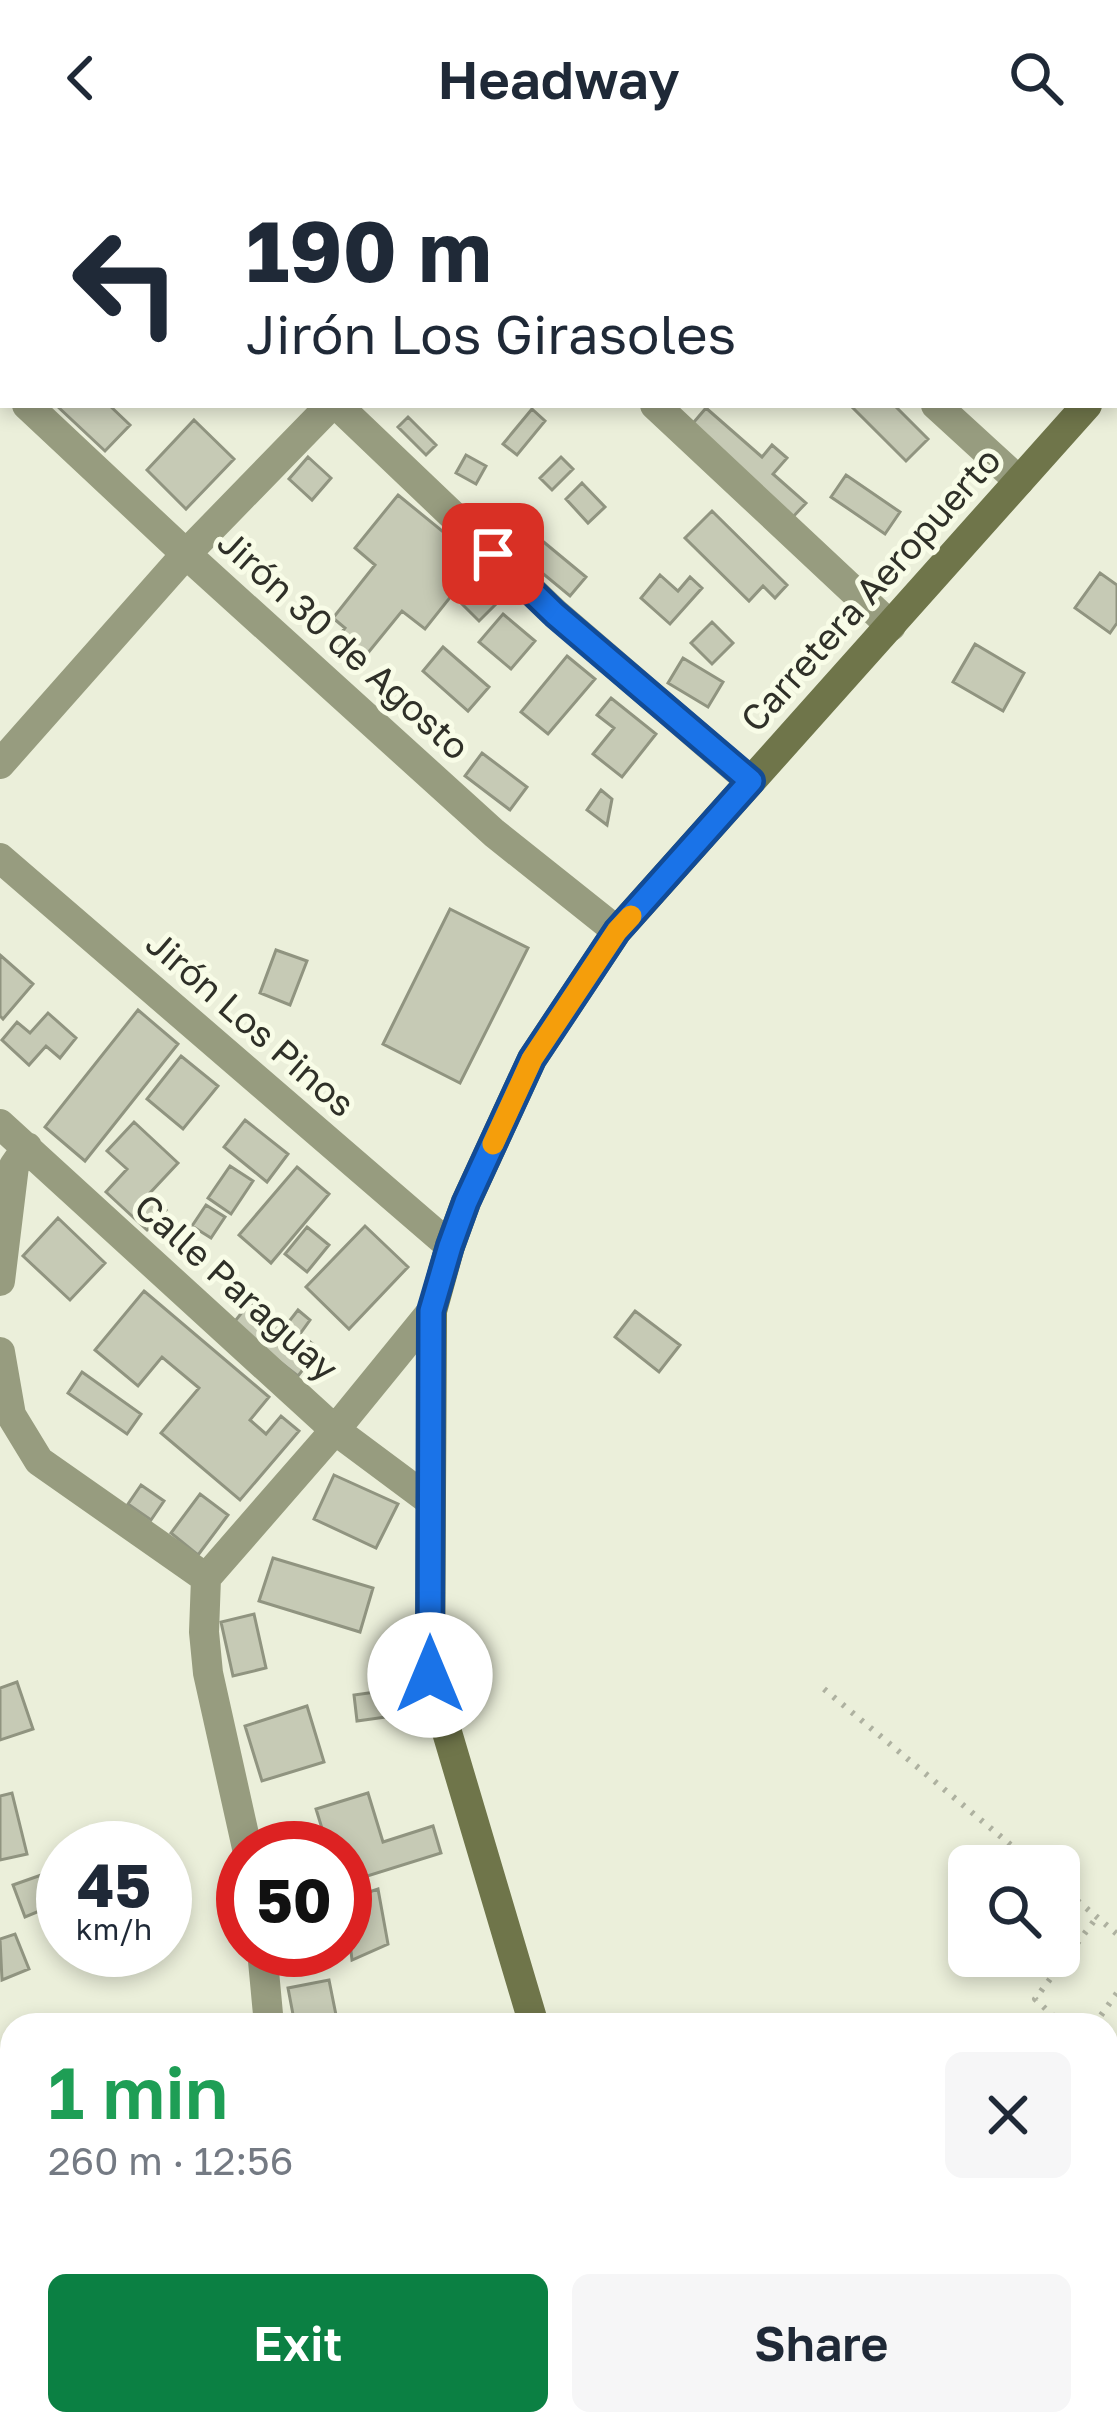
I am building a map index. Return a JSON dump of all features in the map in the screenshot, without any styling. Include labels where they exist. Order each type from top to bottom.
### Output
[{"type":"main road","name":"Carretera Aeropuerto","points":[[530,2013],[430,1675],[431,1311],[450,1246],[532,1059],[617,931],[1084,408]]},
{"type":"street","name":"Jirón 30 de Agosto","points":[[30,408],[494,833],[617,931]]},
{"type":"street","points":[[0,764],[186,554],[331,408]]},
{"type":"street","points":[[337,408],[555,614],[751,781]]},
{"type":"street","points":[[658,408],[891,626]]},
{"type":"street","points":[[939,408],[1019,481]]},
{"type":"street","name":"Jirón Los Pinos","points":[[0,858],[450,1246]]},
{"type":"street","name":"Calle Paraguay","points":[[0,1124],[14,1165],[335,1430],[429,1500]]},
{"type":"street","points":[[0,1281],[14,1165]]},
{"type":"street","points":[[241,1821],[208,1673],[206,1578],[431,1311]]},
{"type":"street","points":[[0,1352],[11,1415],[38,1461],[206,1578]]},
{"type":"street","points":[[265,1977],[268,2013]]},
{"type":"path","points":[[824,1689],[1011,1845]]},
{"type":"path","points":[[1080,1903],[1117,1934]]},
{"type":"path","points":[[1050,2013],[1035,1999],[1097,1917]]},
{"type":"building","points":[[59,408],[112,408],[130,425],[105,451]]},
{"type":"building","points":[[706,408],[762,457],[772,445],[787,458],[773,474],[806,503],[791,519],[688,429]]},
{"type":"building","points":[[853,408],[897,408],[928,439],[906,461]]},
{"type":"building","points":[[532,409],[545,421],[517,455],[503,444]]},
{"type":"building","points":[[408,417],[436,445],[426,455],[398,427]]},
{"type":"building","points":[[194,420],[234,459],[186,509],[147,470]]},
{"type":"building","points":[[466,455],[486,466],[476,484],[456,473]]},
{"type":"building","points":[[308,457],[331,478],[312,500],[289,479]]},
{"type":"building","points":[[561,457],[573,469],[552,490],[540,478]]},
{"type":"building","points":[[846,475],[900,512],[885,534],[831,497]]},
{"type":"building","points":[[582,483],[605,507],[588,523],[566,499]]},
{"type":"building","points":[[398,495],[479,561],[425,629],[402,611],[354,670],[329,649],[345,628],[333,618],[375,565],[355,548]]},
{"type":"building","points":[[712,511],[787,585],[775,598],[763,586],[749,601],[685,538]]},
{"type":"building","points":[[534,534],[586,577],[570,596],[518,553]]},
{"type":"building","points":[[1100,573],[1117,585],[1117,623],[1110,633],[1075,608]]},
{"type":"building","points":[[478,575],[502,598],[479,621],[456,598]]},
{"type":"building","points":[[660,575],[678,591],[690,577],[702,588],[670,624],[641,598]]},
{"type":"building","points":[[503,614],[535,641],[511,669],[479,642]]},
{"type":"building","points":[[712,622],[733,643],[712,664],[691,643]]},
{"type":"building","points":[[975,644],[1024,673],[1003,711],[953,682]]},
{"type":"building","points":[[443,647],[489,687],[468,711],[423,671]]},
{"type":"building","points":[[567,656],[595,679],[548,734],[521,712]]},
{"type":"building","points":[[683,658],[723,682],[708,707],[668,683]]},
{"type":"building","points":[[611,698],[656,734],[622,777],[593,754],[614,728],[597,715]]},
{"type":"building","points":[[482,753],[527,787],[510,810],[465,776]]},
{"type":"building","points":[[601,790],[612,799],[607,825],[587,810]]},
{"type":"building","points":[[450,909],[528,948],[460,1083],[383,1044]]},
{"type":"building","points":[[276,950],[307,961],[290,1005],[260,993]]},
{"type":"building","points":[[0,955],[33,984],[3,1019],[0,1016]]},
{"type":"building","points":[[138,1010],[178,1044],[85,1161],[45,1127]]},
{"type":"building","points":[[48,1013],[76,1038],[60,1058],[46,1046],[29,1065],[2,1040],[17,1022],[30,1033]]},
{"type":"building","points":[[181,1056],[218,1086],[183,1129],[147,1099]]},
{"type":"building","points":[[245,1120],[288,1154],[267,1182],[224,1147]]},
{"type":"building","points":[[134,1122],[178,1163],[149,1194],[166,1210],[147,1230],[106,1192],[127,1169],[107,1151]]},
{"type":"building","points":[[230,1166],[253,1181],[231,1214],[208,1198]]},
{"type":"building","points":[[297,1167],[329,1194],[271,1263],[239,1235]]},
{"type":"building","points":[[206,1205],[225,1217],[211,1238],[192,1226]]},
{"type":"building","points":[[58,1218],[105,1263],[70,1300],[23,1256]]},
{"type":"building","points":[[365,1226],[408,1267],[349,1329],[306,1287]]},
{"type":"building","points":[[307,1227],[329,1245],[307,1272],[285,1254]]},
{"type":"building","points":[[144,1291],[269,1397],[250,1420],[266,1434],[281,1416],[299,1431],[240,1500],[161,1433],[199,1388],[162,1357],[138,1386],[95,1350]]},
{"type":"building","points":[[250,1302],[284,1328],[298,1310],[310,1320],[300,1334],[319,1349],[298,1376],[232,1325]]},
{"type":"building","points":[[635,1311],[680,1345],[659,1372],[615,1337]]},
{"type":"building","points":[[82,1372],[141,1414],[127,1434],[68,1393]]},
{"type":"building","points":[[334,1475],[398,1504],[376,1548],[314,1519]]},
{"type":"building","points":[[141,1485],[164,1501],[151,1520],[128,1504]]},
{"type":"building","points":[[200,1494],[228,1515],[198,1555],[171,1533]]},
{"type":"building","points":[[273,1558],[373,1588],[360,1632],[259,1601]]},
{"type":"building","points":[[254,1614],[266,1668],[233,1676],[221,1622]]},
{"type":"building","points":[[17,1682],[33,1729],[0,1740],[0,1688]]},
{"type":"building","points":[[383,1691],[386,1717],[357,1721],[354,1695]]},
{"type":"building","points":[[307,1706],[324,1762],[262,1781],[245,1726]]},
{"type":"building","points":[[12,1793],[27,1854],[0,1860],[0,1796]]},
{"type":"building","points":[[368,1793],[383,1842],[433,1826],[441,1853],[372,1875],[372,1821],[320,1821],[316,1809]]},
{"type":"building","points":[[36,1877],[36,1912],[25,1917],[13,1885]]},
{"type":"building","points":[[378,1889],[388,1944],[372,1951],[372,1891]]},
{"type":"building","points":[[15,1934],[29,1969],[2,1980],[0,1939]]},
{"type":"building","points":[[329,1980],[336,2013],[293,2013],[288,1988]]},
{"type":"slow traffic","points":[[493,1144],[532,1059],[631,916]]},
{"type":"route","points":[[430,1675],[431,1311],[450,1246],[532,1059],[617,931],[751,781],[555,614],[493,554]]}]
